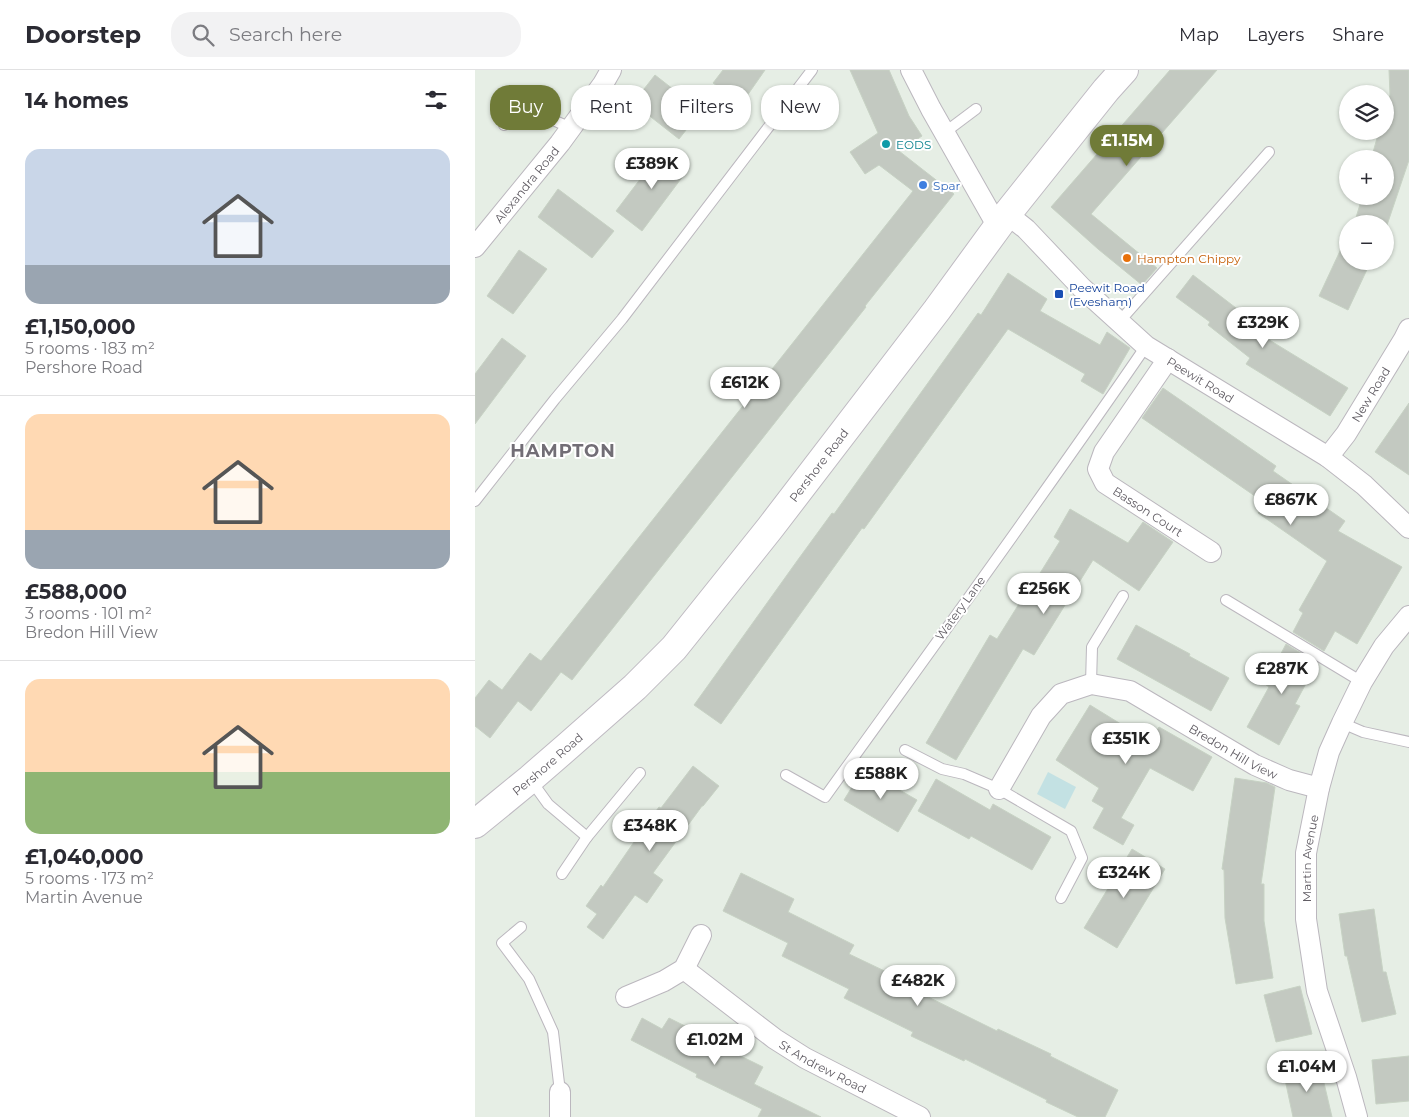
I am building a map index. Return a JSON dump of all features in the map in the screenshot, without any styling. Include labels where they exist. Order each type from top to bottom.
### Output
[{"type":"main road","name":"Pershore Road","points":[[475,824],[530,780],[635,687],[674,648],[781,513],[937,310],[1003,220],[1124,70]]},
{"type":"street","name":"Alexandra Road","points":[[602,85],[611,70]]},
{"type":"street","points":[[911,70],[944,133],[1003,220]]},
{"type":"street","name":"Alexandra Road","points":[[475,248],[561,143],[571,128]]},
{"type":"street","name":"Peewit Road","points":[[1003,220],[1026,229],[1082,288],[1146,346],[1328,457],[1364,486],[1409,528]]},
{"type":"street","name":"New Road","points":[[1328,457],[1346,434],[1409,329]]},
{"type":"street","name":"Basson Court","points":[[1168,360],[1104,452],[1098,469],[1105,483],[1211,552]]},
{"type":"street","name":"Martin Avenue","points":[[1357,1117],[1346,1077],[1317,991],[1306,919],[1306,853],[1319,788],[1329,752],[1342,722],[1385,646],[1409,616]]},
{"type":"street","name":"Bredon Hill View","points":[[999,789],[1041,716],[1061,694],[1091,684],[1130,691],[1255,765],[1289,780],[1319,788]]},
{"type":"street","points":[[626,997],[664,981],[685,968],[701,935]]},
{"type":"street","name":"St Andrew Road","points":[[685,968],[775,1039],[805,1058],[920,1117]]},
{"type":"street","points":[[560,1092],[560,1117]]},
{"type":"lane","points":[[475,501],[555,398],[623,319],[812,70]]},
{"type":"lane","points":[[944,133],[977,109]]},
{"type":"lane","points":[[561,124],[571,128]]},
{"type":"lane","points":[[1119,322],[1269,152]]},
{"type":"lane","name":"Watery Lane","points":[[786,775],[825,797],[1068,460],[1146,346]]},
{"type":"lane","points":[[1091,684],[1092,647],[1123,596]]},
{"type":"lane","points":[[1226,600],[1363,682]]},
{"type":"lane","points":[[1342,722],[1363,732],[1409,742]]},
{"type":"lane","points":[[905,750],[942,769],[963,774],[999,789],[1071,831],[1082,858],[1061,898]]},
{"type":"lane","points":[[562,874],[587,837],[640,773]]},
{"type":"lane","points":[[530,780],[548,804],[587,837]]},
{"type":"lane","points":[[521,927],[502,943],[529,979],[553,1032],[560,1092]]},
{"type":"shaded area","points":[[1048,772],[1076,787],[1065,809],[1037,794]]},
{"type":"building","points":[[723,70],[765,70],[751,90],[751,85],[716,85],[713,83]]},
{"type":"building","points":[[850,70],[889,70],[909,116],[922,136],[899,151],[954,194],[572,680],[561,672],[531,711],[518,701],[490,738],[475,726],[475,698],[489,680],[502,690],[530,653],[541,661],[913,191],[879,165],[865,174],[850,152],[878,133]]},
{"type":"building","points":[[1170,70],[1217,70],[1091,214],[1157,268],[1142,285],[1051,207]]},
{"type":"building","points":[[1389,70],[1409,70],[1409,160],[1394,204],[1394,150],[1374,150],[1376,140],[1394,140],[1394,85],[1390,85]]},
{"type":"building","points":[[655,75],[668,85],[661,85],[661,125],[651,117],[651,85],[647,85]]},
{"type":"building","points":[[668,130],[686,130],[679,139]]},
{"type":"building","points":[[663,149],[689,168],[642,231],[616,211]]},
{"type":"building","points":[[558,189],[614,231],[592,258],[538,217]]},
{"type":"building","points":[[1360,205],[1394,205],[1390,215],[1357,215]]},
{"type":"building","points":[[519,250],[547,269],[513,314],[487,296]]},
{"type":"building","points":[[1339,253],[1339,270],[1367,270],[1348,310],[1319,296]]},
{"type":"building","points":[[1008,273],[1047,299],[1040,311],[1100,345],[1107,332],[1130,348],[1103,394],[1081,381],[1085,374],[1008,329],[721,724],[694,705],[978,313],[981,315]]},
{"type":"building","points":[[1193,275],[1253,321],[1248,327],[1348,388],[1330,416],[1246,364],[1250,358],[1208,325],[1210,322],[1176,297]]},
{"type":"building","points":[[502,338],[526,356],[475,424],[475,374]]},
{"type":"building","points":[[1163,388],[1276,466],[1273,471],[1345,521],[1338,531],[1402,567],[1357,644],[1335,631],[1324,651],[1293,632],[1303,613],[1299,610],[1327,561],[1258,513],[1265,503],[1142,418]]},
{"type":"building","points":[[1409,403],[1409,475],[1375,452]]},
{"type":"building","points":[[1070,509],[1128,543],[1143,522],[1173,542],[1139,591],[1093,560],[1034,655],[1023,649],[956,760],[926,743],[990,635],[997,639],[1022,599],[1024,600],[1060,541],[1054,537]]},
{"type":"building","points":[[1136,625],[1190,654],[1189,656],[1229,678],[1211,711],[1117,659]]},
{"type":"building","points":[[1286,644],[1317,663],[1295,704],[1300,706],[1279,745],[1247,727],[1269,687],[1265,684]]},
{"type":"building","points":[[1090,705],[1150,742],[1159,727],[1212,757],[1193,791],[1150,768],[1121,818],[1134,825],[1123,845],[1093,828],[1104,808],[1092,801],[1099,788],[1056,760]]},
{"type":"building","points":[[693,766],[719,786],[653,873],[663,880],[647,903],[635,895],[603,939],[587,927],[597,914],[586,906],[601,885],[603,887],[659,807],[661,808]]},
{"type":"building","points":[[863,769],[917,800],[898,832],[844,800]]},
{"type":"building","points":[[1235,778],[1267,783],[1275,787],[1261,884],[1264,884],[1264,921],[1273,978],[1236,984],[1225,918],[1224,870],[1222,869]]},
{"type":"building","points":[[936,779],[990,810],[993,804],[1051,837],[1032,870],[971,836],[969,839],[918,811]]},
{"type":"building","points":[[1132,849],[1165,869],[1117,948],[1084,928]]},
{"type":"building","points":[[741,873],[794,899],[788,912],[854,945],[849,954],[916,986],[914,990],[997,1031],[998,1029],[1051,1054],[1050,1056],[1118,1090],[1105,1117],[1078,1117],[965,1059],[964,1061],[911,1036],[913,1032],[844,998],[849,989],[782,956],[788,943],[723,911]]},
{"type":"building","points":[[1374,909],[1383,972],[1386,972],[1396,1014],[1362,1022],[1347,956],[1345,956],[1339,914]]},
{"type":"building","points":[[1300,986],[1312,1034],[1276,1042],[1264,995]]},
{"type":"building","points":[[642,1018],[662,1029],[669,1018],[693,1030],[692,1032],[763,1067],[754,1084],[821,1117],[758,1117],[762,1109],[696,1077],[697,1074],[631,1040]]},
{"type":"building","points":[[1409,1056],[1409,1101],[1376,1104],[1372,1060]]},
{"type":"building","points":[[1320,1066],[1332,1117],[1293,1117],[1283,1070]]},
{"type":"place","name":"EODS","points":[[886,144]]},
{"type":"place","name":"Spar","points":[[923,185]]},
{"type":"place","name":"Hampton Chippy","points":[[1127,258]]},
{"type":"place","name":"Peewit Road (Evesham)","points":[[1059,294]]},
{"type":"district","name":"HAMPTON","points":[[563,451]]}]
